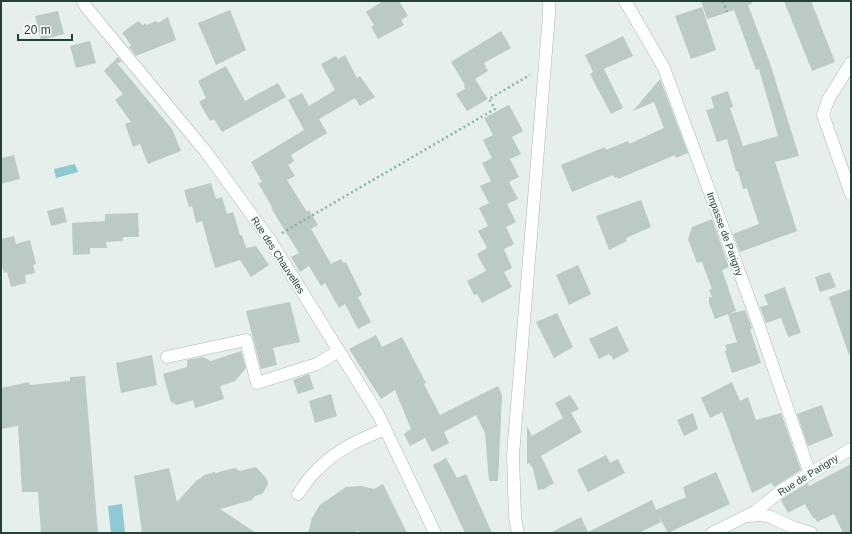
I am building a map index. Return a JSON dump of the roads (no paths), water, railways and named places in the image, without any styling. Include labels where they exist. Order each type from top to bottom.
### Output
[{"type":"street","name":"Rue des Chauvelles","points":[[83,1],[86,7],[206,152],[270,240],[378,414],[435,533]]},
{"type":"street","points":[[518,533],[515,517],[513,455],[549,15],[548,1]]},
{"type":"street","name":"Impasse de Parigny","points":[[626,1],[664,68],[758,323],[810,474]]},
{"type":"street","points":[[851,63],[828,100],[823,115],[851,194]]},
{"type":"street","points":[[167,357],[246,340],[257,383],[317,364],[339,351]]},
{"type":"street","points":[[298,494],[315,471],[329,458],[350,444],[385,429]]},
{"type":"street","name":"Rue de Parigny","points":[[712,533],[763,506],[782,490],[851,449]]},
{"type":"street","points":[[774,497],[772,511],[777,519],[782,522]]},
{"type":"street","points":[[746,516],[760,515],[770,517],[792,527],[812,533]]},
{"type":"water","points":[[75,164],[78,172],[56,178],[54,169]]},
{"type":"water","points":[[122,504],[125,532],[111,533],[108,506]]}]
